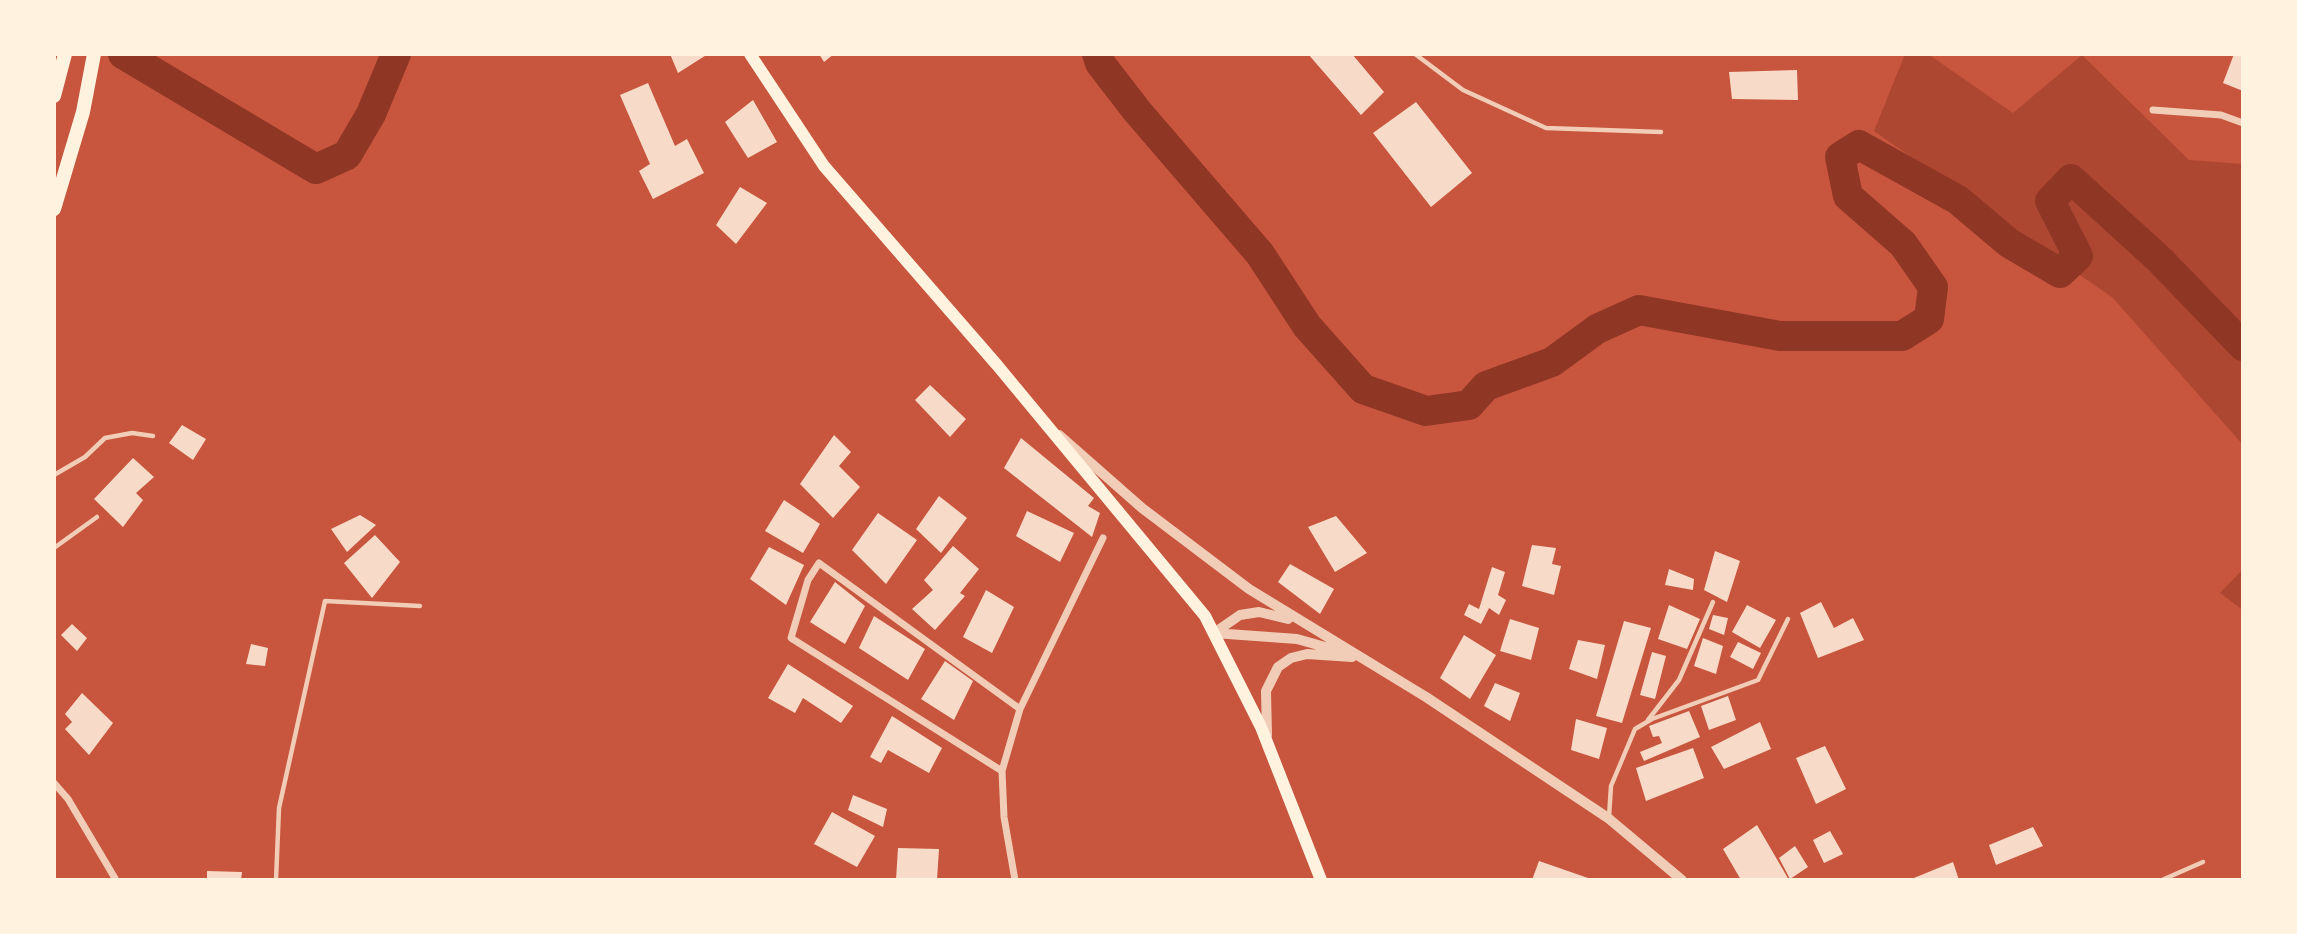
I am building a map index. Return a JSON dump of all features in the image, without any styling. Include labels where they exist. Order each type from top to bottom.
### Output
[{"type":"highway","points":[[54,96],[65,54]]},
{"type":"highway","points":[[54,209],[83,112],[94,54]]},
{"type":"main road","points":[[750,54],[824,166],[1045,422],[1205,616],[1268,743],[1321,880]]},
{"type":"street","points":[[2152,110],[2221,115],[2243,122]]},
{"type":"street","points":[[1045,422],[1175,535],[1249,589],[1426,698],[1608,817],[1682,880]]},
{"type":"street","points":[[1015,880],[1004,817],[1002,771],[1020,709],[1103,538]]},
{"type":"street","points":[[1002,771],[791,638],[807,580],[819,563],[1020,709]]},
{"type":"street","points":[[1214,632],[1240,615],[1259,612],[1278,615],[1310,627]]},
{"type":"street","points":[[1214,632],[1297,639],[1358,658]]},
{"type":"street","points":[[1268,743],[1266,691],[1279,667],[1291,658],[1307,654],[1358,658]]},
{"type":"street","points":[[54,783],[68,799],[116,880]]},
{"type":"lane","points":[[1415,54],[1463,90],[1546,128],[1661,132]]},
{"type":"lane","points":[[54,475],[85,457],[105,438],[132,433],[153,436]]},
{"type":"lane","points":[[54,548],[97,517]]},
{"type":"lane","points":[[276,880],[279,808],[325,601],[420,606]]},
{"type":"lane","points":[[1645,723],[1679,680],[1713,602]]},
{"type":"lane","points":[[1608,817],[1611,786],[1635,729],[1758,680],[1788,619]]},
{"type":"lane","points":[[2162,880],[2203,862]]},
{"type":"shaded area","points":[[1905,54],[1928,54],[2013,113],[2082,55],[2189,160],[2243,164],[2243,445],[2113,298],[1874,131]]},
{"type":"shaded area","points":[[2243,569],[2243,610],[2220,593]]},
{"type":"building","points":[[670,54],[708,54],[678,73]]},
{"type":"building","points":[[819,54],[834,54],[824,62]]},
{"type":"building","points":[[1308,54],[1352,54],[1384,92],[1361,115]]},
{"type":"building","points":[[2234,54],[2243,54],[2243,91],[2223,83]]},
{"type":"building","points":[[1797,70],[1798,100],[1732,99],[1729,72]]},
{"type":"building","points":[[648,83],[675,146],[687,139],[704,173],[653,199],[639,171],[650,164],[620,95]]},
{"type":"building","points":[[753,100],[777,142],[748,158],[725,122]]},
{"type":"building","points":[[1416,102],[1472,173],[1431,207],[1373,133]]},
{"type":"building","points":[[740,187],[767,203],[736,244],[716,225]]},
{"type":"building","points":[[930,385],[966,419],[950,437],[915,400]]},
{"type":"building","points":[[182,425],[206,439],[193,460],[169,443]]},
{"type":"building","points":[[834,435],[851,452],[839,466],[860,487],[833,518],[800,484]]},
{"type":"building","points":[[1021,438],[1094,498],[1088,506],[1100,513],[1092,537],[1004,468]]},
{"type":"building","points":[[133,458],[154,477],[136,493],[143,500],[123,527],[94,499]]},
{"type":"building","points":[[939,496],[967,518],[941,553],[916,529]]},
{"type":"building","points":[[784,500],[820,524],[803,553],[765,531]]},
{"type":"building","points":[[1027,511],[1074,533],[1060,562],[1016,536]]},
{"type":"building","points":[[878,513],[917,540],[886,584],[852,550]]},
{"type":"building","points":[[360,515],[376,525],[347,552],[331,529]]},
{"type":"building","points":[[1336,516],[1367,553],[1335,572],[1308,527]]},
{"type":"building","points":[[375,535],[400,562],[372,598],[344,563]]},
{"type":"building","points":[[1532,545],[1556,548],[1552,564],[1561,566],[1554,595],[1522,586]]},
{"type":"building","points":[[953,546],[979,569],[960,593],[965,596],[935,630],[912,609],[933,590],[924,580]]},
{"type":"building","points":[[769,547],[804,565],[786,605],[750,579]]},
{"type":"building","points":[[1715,551],[1740,561],[1727,602],[1704,590]]},
{"type":"building","points":[[1290,564],[1334,589],[1320,614],[1278,582]]},
{"type":"building","points":[[1492,567],[1505,572],[1498,595],[1506,600],[1499,615],[1489,608],[1481,624],[1464,615],[1469,604],[1479,609]]},
{"type":"building","points":[[1669,569],[1694,579],[1693,590],[1665,585]]},
{"type":"building","points":[[835,582],[865,606],[845,644],[810,622]]},
{"type":"building","points":[[986,590],[1014,607],[992,653],[963,637]]},
{"type":"building","points":[[1821,602],[1834,628],[1853,618],[1864,640],[1818,658],[1800,613]]},
{"type":"building","points":[[1669,605],[1700,619],[1687,649],[1658,639]]},
{"type":"building","points":[[1747,605],[1776,620],[1760,648],[1732,632]]},
{"type":"building","points":[[1713,615],[1728,618],[1724,635],[1709,629]]},
{"type":"building","points":[[874,616],[925,649],[908,680],[859,648]]},
{"type":"building","points":[[1510,619],[1539,628],[1531,660],[1500,651]]},
{"type":"building","points":[[1624,621],[1651,628],[1622,723],[1596,716]]},
{"type":"building","points":[[72,624],[87,638],[77,651],[61,635]]},
{"type":"building","points":[[1464,635],[1496,655],[1470,699],[1440,678]]},
{"type":"building","points":[[1703,638],[1723,646],[1716,674],[1694,666]]},
{"type":"building","points":[[1578,640],[1605,645],[1597,679],[1569,669]]},
{"type":"building","points":[[1738,642],[1761,653],[1753,669],[1730,657]]},
{"type":"building","points":[[251,644],[268,648],[265,666],[246,664]]},
{"type":"building","points":[[1652,652],[1666,656],[1655,699],[1640,695]]},
{"type":"building","points":[[945,661],[973,681],[954,720],[921,699]]},
{"type":"building","points":[[788,664],[853,706],[841,723],[803,698],[795,713],[768,698]]},
{"type":"building","points":[[1495,683],[1520,693],[1510,721],[1484,706]]},
{"type":"building","points":[[82,693],[113,723],[89,755],[65,729],[72,722],[65,714]]},
{"type":"building","points":[[1728,696],[1736,720],[1709,730],[1701,706]]},
{"type":"building","points":[[1689,711],[1700,737],[1644,761],[1640,752],[1662,743],[1659,736],[1653,737],[1649,726]]},
{"type":"building","points":[[892,716],[942,748],[929,773],[888,750],[881,763],[870,757]]},
{"type":"building","points":[[1576,719],[1607,728],[1599,759],[1571,750]]},
{"type":"building","points":[[1760,722],[1771,749],[1724,769],[1711,747]]},
{"type":"building","points":[[1825,746],[1846,789],[1816,804],[1796,758]]},
{"type":"building","points":[[1693,748],[1704,778],[1646,801],[1636,768]]},
{"type":"building","points":[[853,795],[887,809],[883,827],[848,810]]},
{"type":"building","points":[[832,812],[875,836],[857,867],[814,844]]},
{"type":"building","points":[[1757,825],[1789,880],[1741,880],[1723,849]]},
{"type":"building","points":[[2033,827],[2043,846],[1996,865],[1989,845]]},
{"type":"building","points":[[1830,831],[1843,854],[1824,863],[1813,840]]},
{"type":"building","points":[[1795,846],[1808,867],[1790,879],[1779,858]]},
{"type":"building","points":[[898,848],[939,849],[937,880],[896,880]]},
{"type":"building","points":[[1539,861],[1591,879],[1591,880],[1532,880]]},
{"type":"building","points":[[1953,862],[1959,880],[1909,880]]},
{"type":"building","points":[[207,871],[242,872],[241,880],[207,880]]},
{"type":"waterway","points":[[123,54],[316,169],[347,155],[371,114],[396,54]]},
{"type":"waterway","points":[[1097,54],[1100,63],[1137,111],[1260,254],[1307,326],[1363,389],[1426,411],[1469,405],[1486,386],[1552,362],[1597,329],[1639,310],[1780,336],[1902,336],[1929,319],[1933,287],[1903,244],[1848,196],[1840,157],[1859,145],[1958,200],[2009,243],[2060,273],[2078,256],[2050,201],[2071,179],[2160,260],[2243,346]]}]
